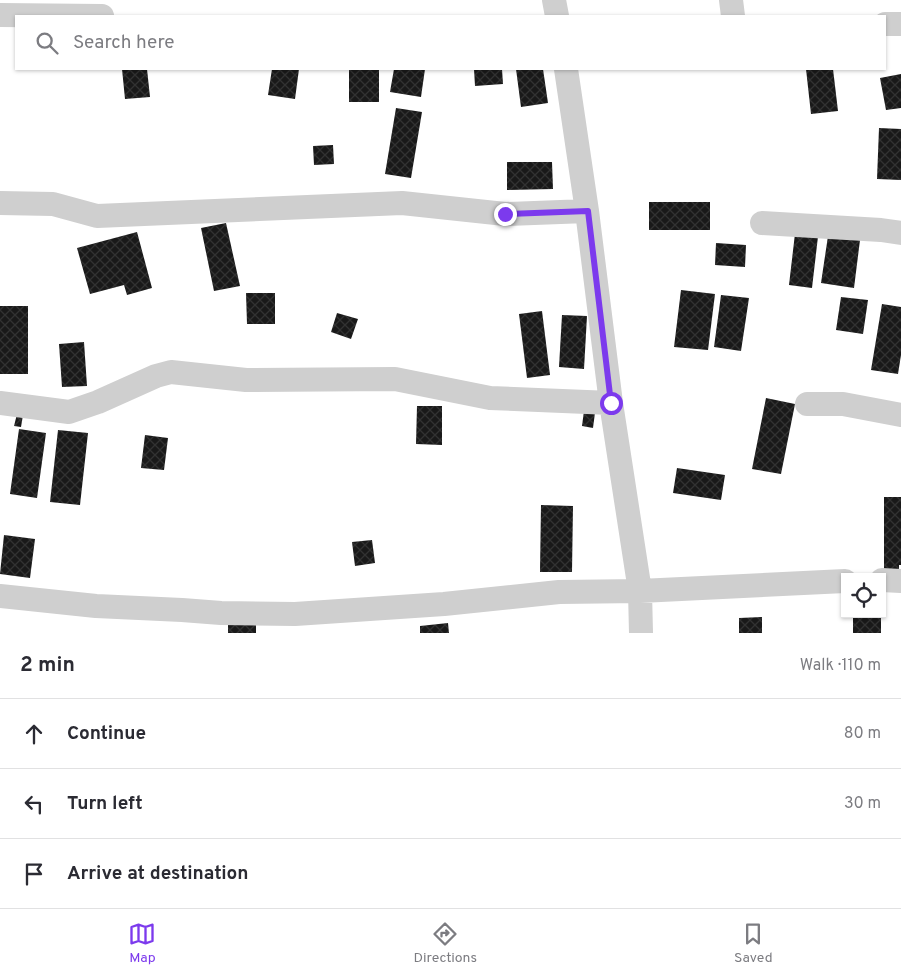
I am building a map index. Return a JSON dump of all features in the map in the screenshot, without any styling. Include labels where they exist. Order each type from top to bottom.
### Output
[{"type":"street","points":[[554,0],[557,15]]},
{"type":"street","points":[[731,0],[732,15]]},
{"type":"street","points":[[0,15],[15,15]]},
{"type":"street","points":[[886,24],[901,24]]},
{"type":"street","points":[[566,70],[588,211],[611,403],[640,591],[641,633]]},
{"type":"street","points":[[0,203],[53,204],[97,216],[402,203],[505,214],[588,211]]},
{"type":"street","points":[[762,223],[881,230],[901,233]]},
{"type":"street","points":[[0,403],[69,412],[98,402],[156,376],[171,372],[246,380],[395,379],[490,398],[611,403]]},
{"type":"street","points":[[808,404],[843,404],[901,415]]},
{"type":"street","points":[[886,580],[901,580]]},
{"type":"street","points":[[0,596],[96,606],[221,613],[295,614],[444,604],[559,592],[640,591],[841,581]]},
{"type":"building","points":[[122,70],[147,70],[150,97],[125,99]]},
{"type":"building","points":[[272,70],[299,70],[295,99],[268,95]]},
{"type":"building","points":[[349,70],[379,70],[379,102],[349,102]]},
{"type":"building","points":[[394,70],[425,70],[421,97],[390,92]]},
{"type":"building","points":[[474,70],[502,70],[503,84],[475,86]]},
{"type":"building","points":[[516,70],[543,70],[548,103],[521,107]]},
{"type":"building","points":[[806,70],[833,70],[838,111],[811,114]]},
{"type":"building","points":[[901,74],[901,108],[886,110],[880,78]]},
{"type":"building","points":[[396,108],[422,112],[411,178],[385,174]]},
{"type":"building","points":[[879,128],[901,129],[901,180],[877,179]]},
{"type":"building","points":[[333,145],[334,164],[314,165],[313,146]]},
{"type":"building","points":[[507,162],[552,162],[553,189],[507,190]]},
{"type":"building","points":[[649,202],[710,202],[710,230],[649,230]]},
{"type":"building","points":[[226,223],[240,286],[214,291],[201,228]]},
{"type":"building","points":[[796,225],[819,228],[812,288],[789,285]]},
{"type":"building","points":[[137,232],[152,288],[127,295],[124,285],[90,294],[77,248]]},
{"type":"building","points":[[828,236],[860,240],[854,288],[821,283]]},
{"type":"building","points":[[716,243],[746,245],[745,267],[715,265]]},
{"type":"building","points":[[681,290],[715,294],[708,350],[674,347]]},
{"type":"building","points":[[246,293],[275,293],[275,324],[247,324]]},
{"type":"building","points":[[721,295],[749,298],[741,351],[714,347]]},
{"type":"building","points":[[841,297],[868,300],[863,334],[836,330]]},
{"type":"building","points":[[882,304],[901,307],[901,355],[898,374],[871,370]]},
{"type":"building","points":[[0,306],[28,306],[28,374],[0,374]]},
{"type":"building","points":[[542,311],[550,375],[527,378],[519,314]]},
{"type":"building","points":[[337,313],[358,319],[351,339],[331,332]]},
{"type":"building","points":[[562,315],[587,316],[584,369],[559,367]]},
{"type":"building","points":[[84,342],[87,386],[62,387],[59,344]]},
{"type":"building","points":[[766,398],[795,404],[781,474],[752,469]]},
{"type":"building","points":[[585,403],[596,405],[593,428],[582,426]]},
{"type":"building","points":[[417,406],[442,406],[442,445],[416,444]]},
{"type":"building","points":[[17,414],[23,415],[21,427],[14,426]]},
{"type":"building","points":[[19,429],[46,433],[37,498],[10,494]]},
{"type":"building","points":[[58,430],[88,433],[80,505],[50,502]]},
{"type":"building","points":[[145,435],[168,438],[164,470],[141,468]]},
{"type":"building","points":[[677,468],[725,475],[721,500],[673,493]]},
{"type":"building","points":[[884,497],[901,497],[901,565],[899,565],[899,577],[886,577],[886,573],[884,573]]},
{"type":"building","points":[[541,505],[573,506],[572,572],[540,572]]},
{"type":"building","points":[[4,535],[35,539],[30,578],[0,574]]},
{"type":"building","points":[[372,540],[375,563],[355,566],[352,542]]},
{"type":"building","points":[[762,617],[762,633],[739,633],[739,618]]},
{"type":"building","points":[[853,618],[881,618],[881,633],[853,633]]},
{"type":"building","points":[[228,622],[256,624],[256,633],[228,633]]},
{"type":"building","points":[[448,623],[449,633],[420,633],[420,626]]},
{"type":"route","points":[[505,214],[588,211],[611,403]]}]
